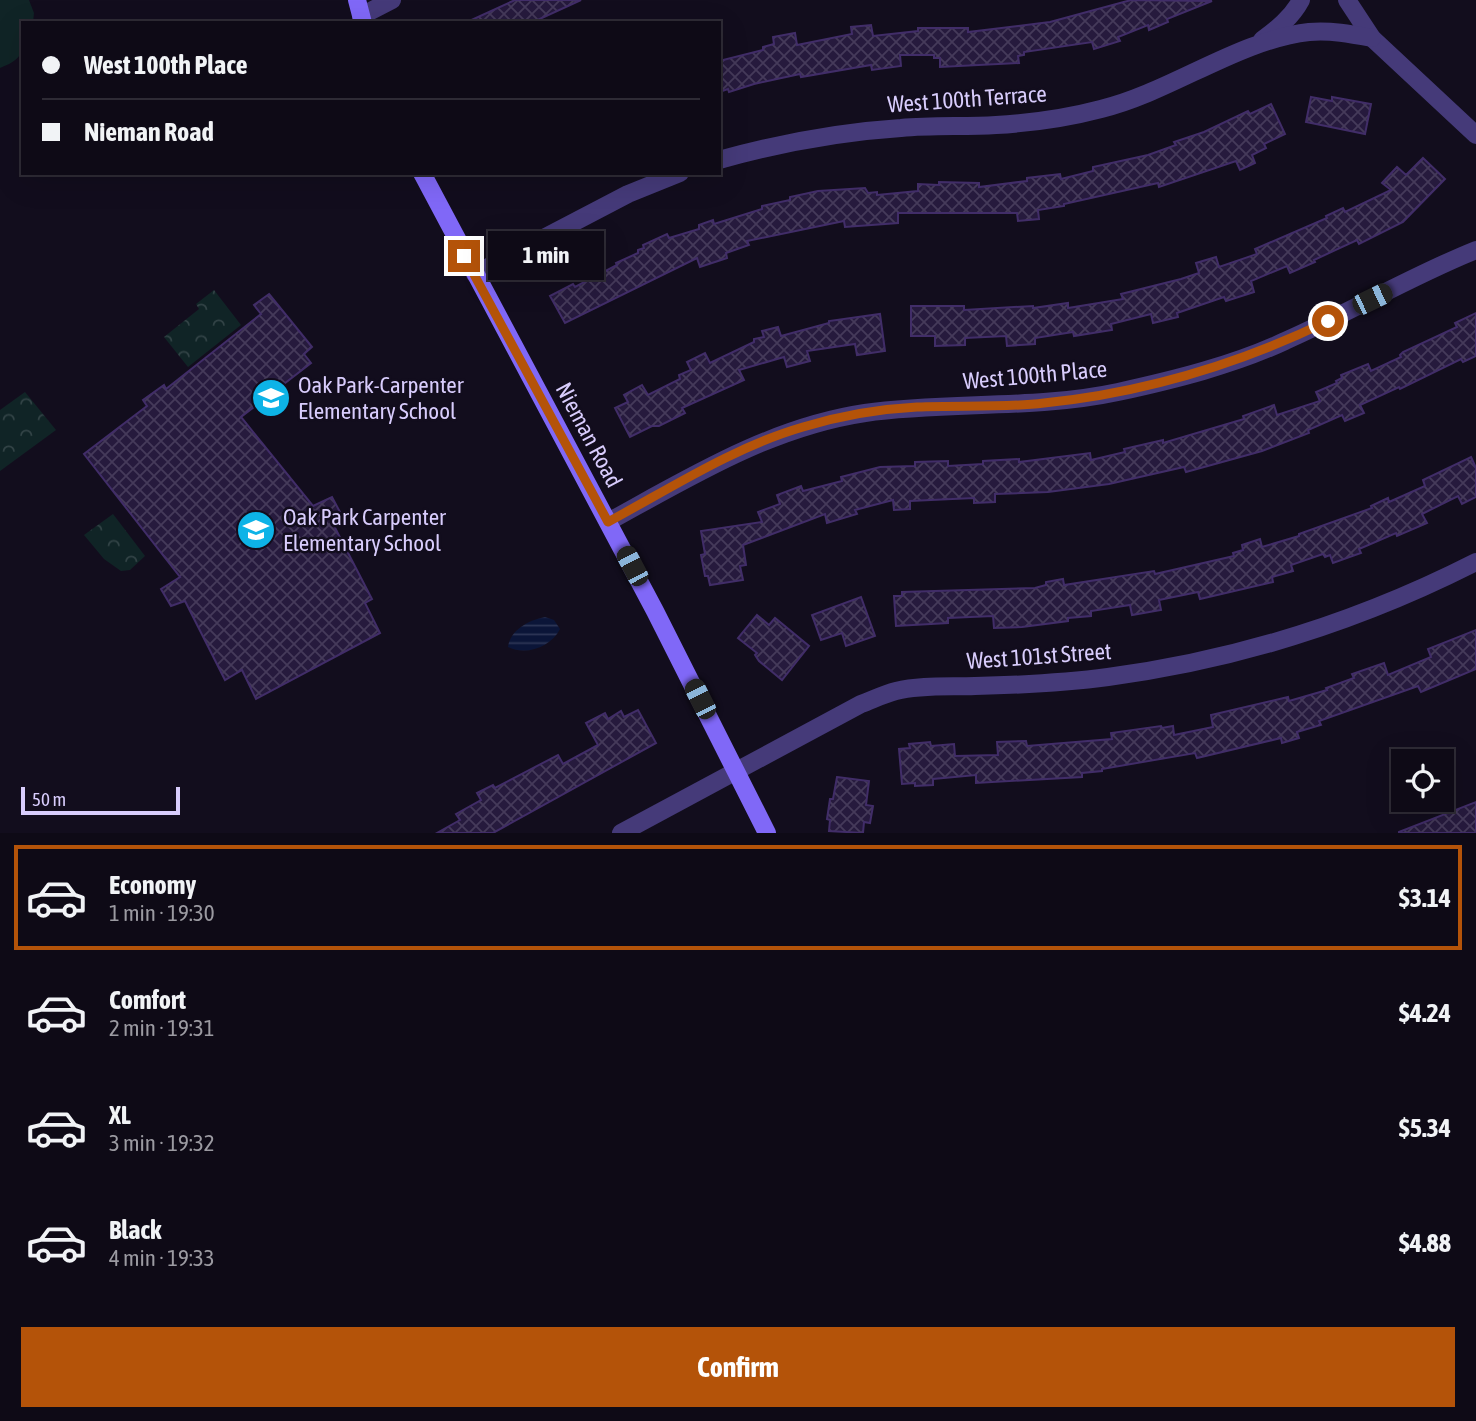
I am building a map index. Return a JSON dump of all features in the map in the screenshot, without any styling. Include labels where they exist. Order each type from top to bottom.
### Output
[{"type":"street","points":[[361,13],[392,0]]},
{"type":"street","name":"West 100th Terrace","points":[[1251,48],[1278,29],[1301,0]]},
{"type":"street","points":[[1347,0],[1372,38],[1476,135]]},
{"type":"street","name":"West 100th Terrace","points":[[721,159],[777,144],[835,134],[904,127],[998,125],[1100,110],[1133,100],[1251,48],[1290,35],[1312,32],[1346,33],[1372,38]]},
{"type":"street","name":"Nieman Road","points":[[423,175],[608,522],[767,833]]},
{"type":"street","points":[[475,274],[628,194],[675,175]]},
{"type":"street","name":"West 100th Place","points":[[608,522],[717,463],[802,427],[863,413],[916,407],[1044,403],[1116,393],[1193,374],[1283,343],[1469,253],[1476,237]]},
{"type":"street","name":"West 101st Street","points":[[621,833],[861,704],[895,692],[919,688],[1018,685],[1107,678],[1196,662],[1287,639],[1364,613],[1476,562]]},
{"type":"green space","points":[[0,0],[29,0],[34,13],[33,21],[21,21],[21,53],[15,60],[0,68]]},
{"type":"green space","points":[[214,290],[241,325],[188,367],[164,337],[199,309],[196,304]]},
{"type":"green space","points":[[25,392],[56,430],[0,471],[0,410]]},
{"type":"green space","points":[[113,514],[145,556],[130,570],[121,571],[104,559],[84,535]]},
{"type":"water","points":[[545,617],[554,620],[560,629],[551,641],[530,650],[508,647],[516,631]]},
{"type":"building","points":[[515,0],[581,0],[535,21],[469,21]]},
{"type":"building","points":[[1131,0],[1212,1],[1167,19],[1168,22],[1149,30],[1148,25],[1118,37],[1120,41],[1094,49],[1092,42],[1024,52],[1024,55],[1018,56],[1019,63],[940,67],[940,58],[934,58],[934,55],[900,55],[901,66],[872,70],[871,65],[801,77],[800,74],[729,92],[728,89],[721,91],[721,60],[763,50],[763,47],[774,44],[773,37],[795,33],[797,45],[852,34],[851,27],[871,25],[873,36],[918,31],[918,28],[968,28],[968,32],[1050,22]]},
{"type":"building","points":[[1311,97],[1332,101],[1332,97],[1371,104],[1365,134],[1306,122]]},
{"type":"building","points":[[1271,104],[1285,134],[1264,144],[1266,148],[1252,155],[1255,163],[1240,170],[1236,161],[1159,187],[1158,183],[1038,210],[1039,219],[1018,221],[1017,213],[898,213],[898,223],[845,227],[844,221],[747,241],[749,245],[726,253],[727,258],[700,267],[697,258],[565,323],[550,296],[573,284],[575,287],[617,265],[616,263],[638,253],[638,250],[644,248],[643,245],[667,234],[669,238],[699,229],[699,225],[713,220],[714,224],[762,209],[762,206],[790,200],[790,197],[818,191],[865,188],[868,193],[877,192],[877,195],[918,191],[918,184],[939,185],[939,182],[979,183],[979,187],[1060,174],[1061,179],[1093,171],[1093,167],[1148,155],[1176,145],[1174,142]]},
{"type":"building","points":[[1423,158],[1445,179],[1403,222],[1359,244],[1357,240],[1290,273],[1287,266],[1251,281],[1254,292],[1226,301],[1224,297],[1177,313],[1178,317],[1153,323],[1151,314],[1111,324],[1112,330],[1035,338],[1035,344],[1007,346],[1006,336],[965,338],[965,345],[935,346],[935,336],[911,336],[911,306],[964,306],[964,310],[1033,308],[1068,303],[1068,308],[1123,299],[1121,294],[1199,273],[1196,263],[1216,257],[1219,267],[1257,254],[1255,249],[1327,218],[1326,216],[1343,208],[1345,212],[1391,190],[1382,183],[1397,167],[1406,175]]},
{"type":"building","points":[[269,294],[312,347],[304,354],[311,363],[241,417],[313,506],[332,497],[341,514],[331,520],[372,599],[365,603],[380,633],[256,699],[242,670],[225,680],[185,601],[171,606],[161,589],[180,577],[84,454],[147,406],[143,400],[164,385],[166,389],[261,314],[254,305]]},
{"type":"building","points":[[1476,313],[1476,356],[1463,362],[1461,359],[1360,405],[1364,413],[1345,421],[1342,415],[1308,430],[1309,433],[1262,451],[1186,472],[1184,467],[1109,484],[1048,492],[995,494],[995,502],[974,503],[974,498],[910,501],[910,509],[894,510],[893,500],[855,510],[857,514],[827,523],[825,514],[743,545],[746,565],[740,566],[743,580],[710,585],[708,576],[705,576],[701,555],[705,554],[701,531],[762,522],[758,512],[780,504],[777,495],[801,486],[803,491],[842,481],[841,477],[880,467],[915,466],[915,462],[948,461],[948,466],[983,464],[983,461],[1019,459],[1019,462],[1090,453],[1091,460],[1125,452],[1124,449],[1163,440],[1163,443],[1244,419],[1243,416],[1274,405],[1277,415],[1320,401],[1316,392],[1337,383],[1336,381],[1342,378],[1341,375],[1368,364],[1371,371],[1401,357],[1403,352],[1457,327],[1455,323]]},
{"type":"building","points":[[880,314],[885,351],[857,355],[855,344],[807,351],[810,361],[787,367],[784,357],[739,370],[744,380],[682,408],[685,413],[659,426],[652,426],[630,437],[615,408],[628,402],[624,395],[642,385],[648,395],[680,379],[679,375],[691,370],[687,362],[705,353],[710,363],[754,342],[754,339],[764,337],[762,331],[778,327],[781,336],[829,321]]},
{"type":"building","points":[[1471,457],[1476,468],[1476,497],[1462,504],[1458,496],[1422,514],[1427,523],[1359,549],[1361,553],[1333,563],[1330,555],[1325,557],[1323,554],[1291,565],[1293,571],[1272,577],[1273,582],[1200,599],[1198,592],[1159,600],[1161,610],[1132,615],[1130,605],[1091,611],[1091,616],[1068,618],[1068,621],[1022,627],[994,628],[993,616],[948,618],[948,623],[896,626],[894,596],[902,596],[902,592],[1035,588],[1046,585],[1046,582],[1063,579],[1064,585],[1154,571],[1155,574],[1234,556],[1233,553],[1243,550],[1242,545],[1260,539],[1262,547],[1372,508],[1371,506],[1388,498],[1389,502],[1425,486],[1423,480]]},
{"type":"building","points":[[861,597],[875,636],[846,646],[842,633],[821,640],[812,615]]},
{"type":"building","points":[[757,615],[769,625],[775,618],[809,646],[782,680],[759,661],[755,655],[757,653],[738,638]]},
{"type":"building","points":[[1476,630],[1476,669],[1421,692],[1418,686],[1319,721],[1321,725],[1297,732],[1299,738],[1282,743],[1281,738],[1197,758],[1195,753],[1102,769],[1082,773],[1082,777],[976,783],[976,775],[933,779],[933,785],[902,784],[899,749],[910,748],[909,744],[954,744],[955,756],[998,755],[997,742],[1026,741],[1027,746],[1112,739],[1111,733],[1161,726],[1173,726],[1174,735],[1213,727],[1211,715],[1288,697],[1289,701],[1327,690],[1326,688],[1354,678],[1352,674],[1384,663],[1388,675],[1431,657],[1428,649]]},
{"type":"building","points":[[638,710],[656,743],[493,833],[437,833],[460,820],[456,814],[481,800],[477,793],[493,785],[495,788],[558,755],[563,764],[598,745],[586,723],[605,713],[608,719],[621,711],[624,717]]},
{"type":"building","points":[[837,777],[869,781],[866,805],[873,806],[870,823],[864,822],[863,833],[829,831],[830,820],[827,819]]},
{"type":"building","points":[[1476,802],[1476,833],[1399,833],[1454,812]]},
{"type":"place","name":"Oak Park-Carpenter Elementary School","points":[[271,398]]},
{"type":"place","name":"Oak Park Carpenter Elementary School","points":[[256,530]]},
{"type":"route","points":[[464,256],[608,522],[729,457],[802,427],[863,413],[916,407],[1044,403],[1116,393],[1193,374],[1283,343],[1328,321]]}]
